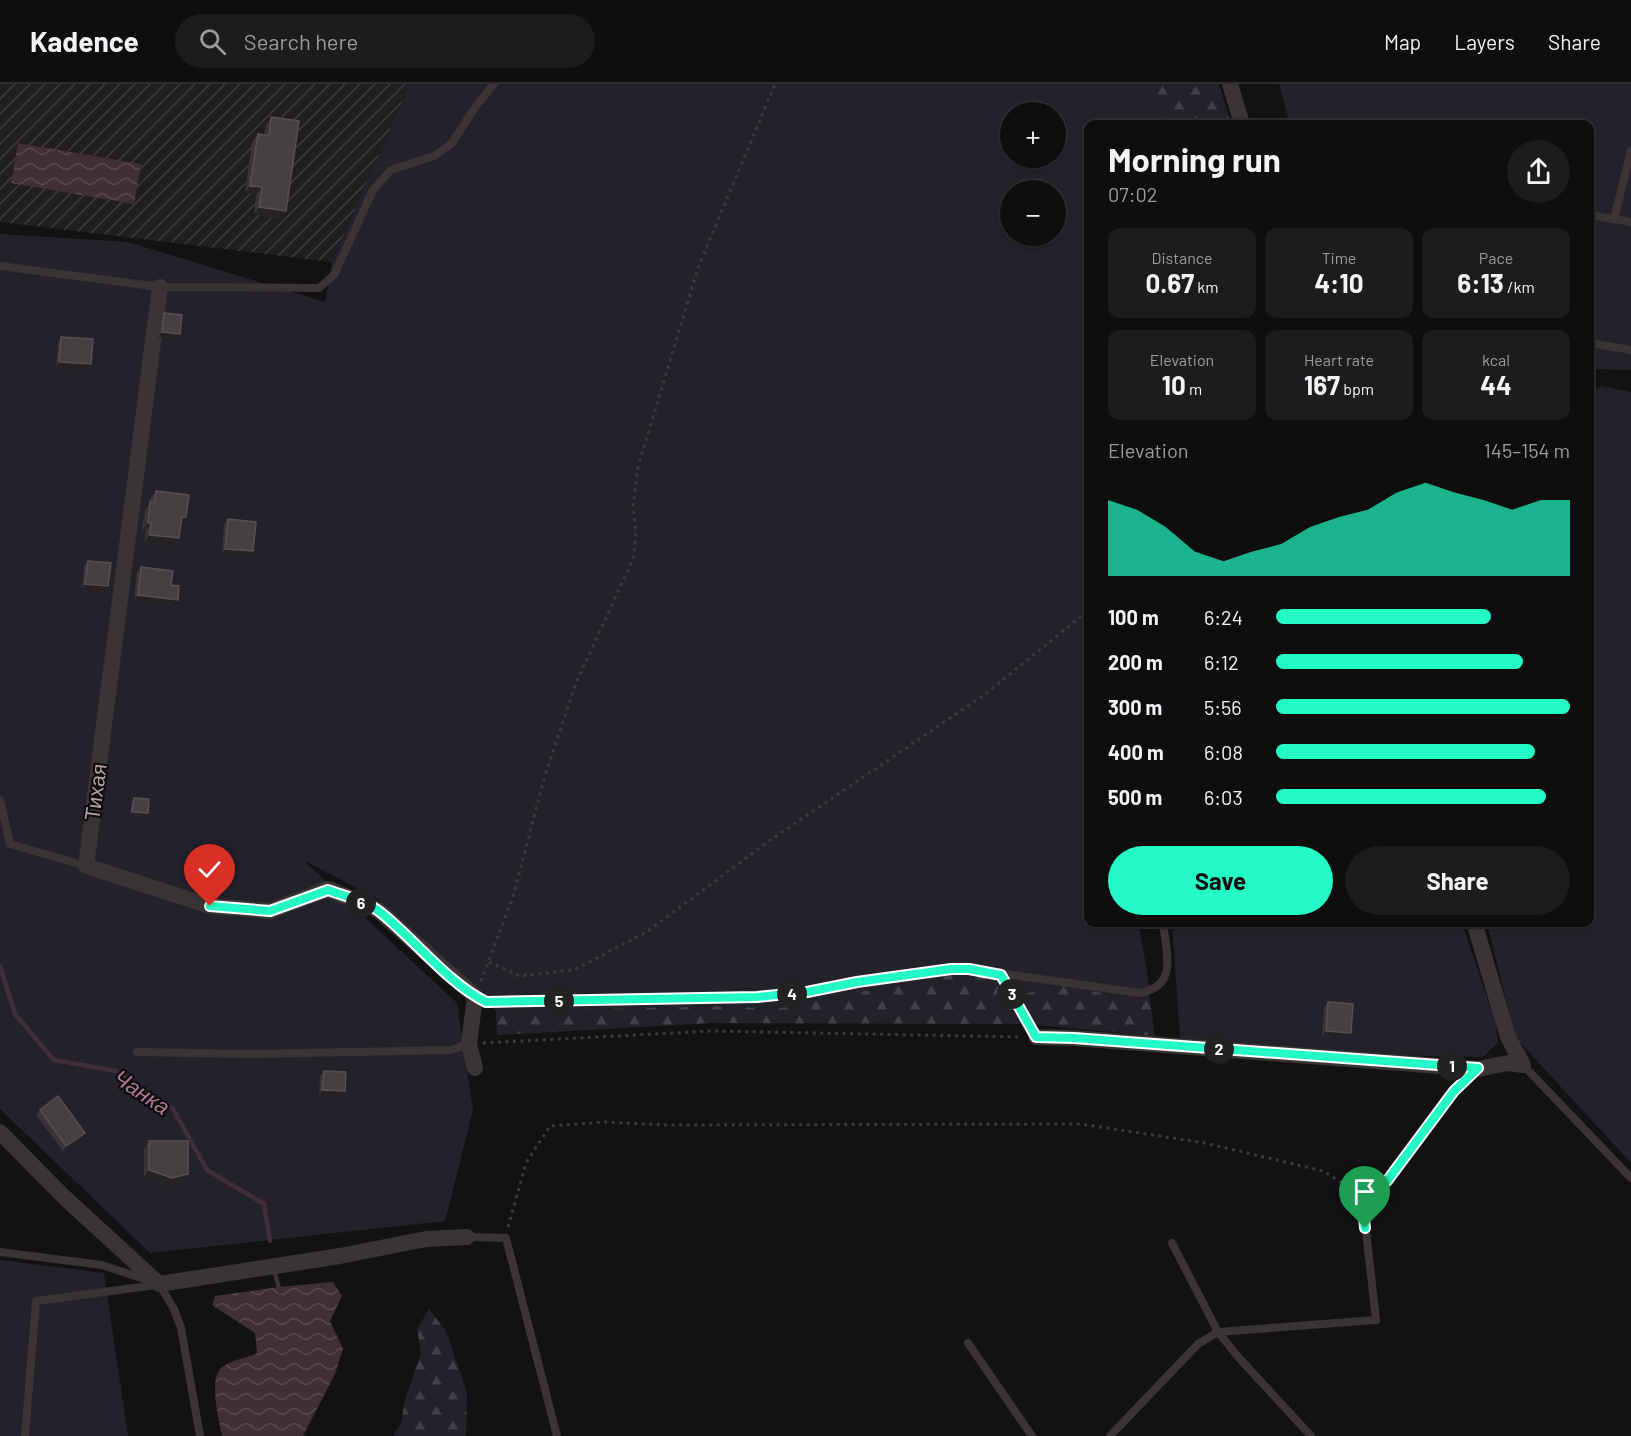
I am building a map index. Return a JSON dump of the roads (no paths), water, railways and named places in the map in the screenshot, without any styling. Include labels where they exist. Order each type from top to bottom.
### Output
[{"type":"street","points":[[1230,84],[1241,120]]},
{"type":"street","name":"Тихая","points":[[86,866],[160,287]]},
{"type":"street","points":[[86,866],[210,906],[270,911],[328,890],[378,910],[474,996],[469,1044],[475,1068]]},
{"type":"street","points":[[1475,927],[1508,1037],[1523,1065]]},
{"type":"street","points":[[1036,1037],[1478,1068],[1508,1063],[1523,1065]]},
{"type":"street","points":[[0,1132],[64,1197],[159,1284],[339,1256],[426,1239],[467,1237]]},
{"type":"lane","points":[[0,266],[160,287],[319,288],[333,275],[373,190],[391,170],[434,156],[452,144],[476,106],[494,84]]},
{"type":"lane","points":[[1614,219],[1631,151]]},
{"type":"lane","points":[[1594,215],[1631,222]]},
{"type":"lane","points":[[1594,344],[1631,351]]},
{"type":"lane","points":[[0,800],[10,844],[86,866]]},
{"type":"lane","points":[[474,996],[486,1002],[757,997],[807,992],[857,982],[951,969],[969,969],[1140,993],[1151,992],[1164,981],[1168,970],[1164,927]]},
{"type":"lane","points":[[137,1052],[249,1054],[451,1050],[469,1044]]},
{"type":"lane","points":[[1523,1065],[1631,1178]]},
{"type":"lane","points":[[1110,1436],[1198,1344],[1218,1332],[1376,1320],[1362,1195],[1387,1181],[1454,1091],[1478,1068]]},
{"type":"lane","points":[[467,1237],[506,1238],[557,1436]]},
{"type":"lane","points":[[1172,1243],[1218,1332],[1311,1436]]},
{"type":"lane","points":[[0,1252],[102,1265],[159,1284],[174,1309],[181,1328],[200,1436]]},
{"type":"lane","points":[[24,1436],[36,1301],[159,1284]]},
{"type":"lane","points":[[968,1343],[1032,1436]]},
{"type":"water","points":[[18,143],[141,164],[134,204],[11,183]]},
{"type":"water","points":[[333,1282],[342,1296],[330,1321],[343,1349],[335,1374],[303,1436],[222,1436],[215,1390],[218,1373],[222,1367],[257,1353],[255,1333],[212,1305],[215,1296]]},
{"type":"waterway","name":"Чанка","points":[[0,966],[15,1014],[54,1060],[116,1071],[173,1109],[207,1170],[264,1204],[270,1241]]},
{"type":"waterway","name":"Чанка","points":[[275,1273],[280,1292]]}]
